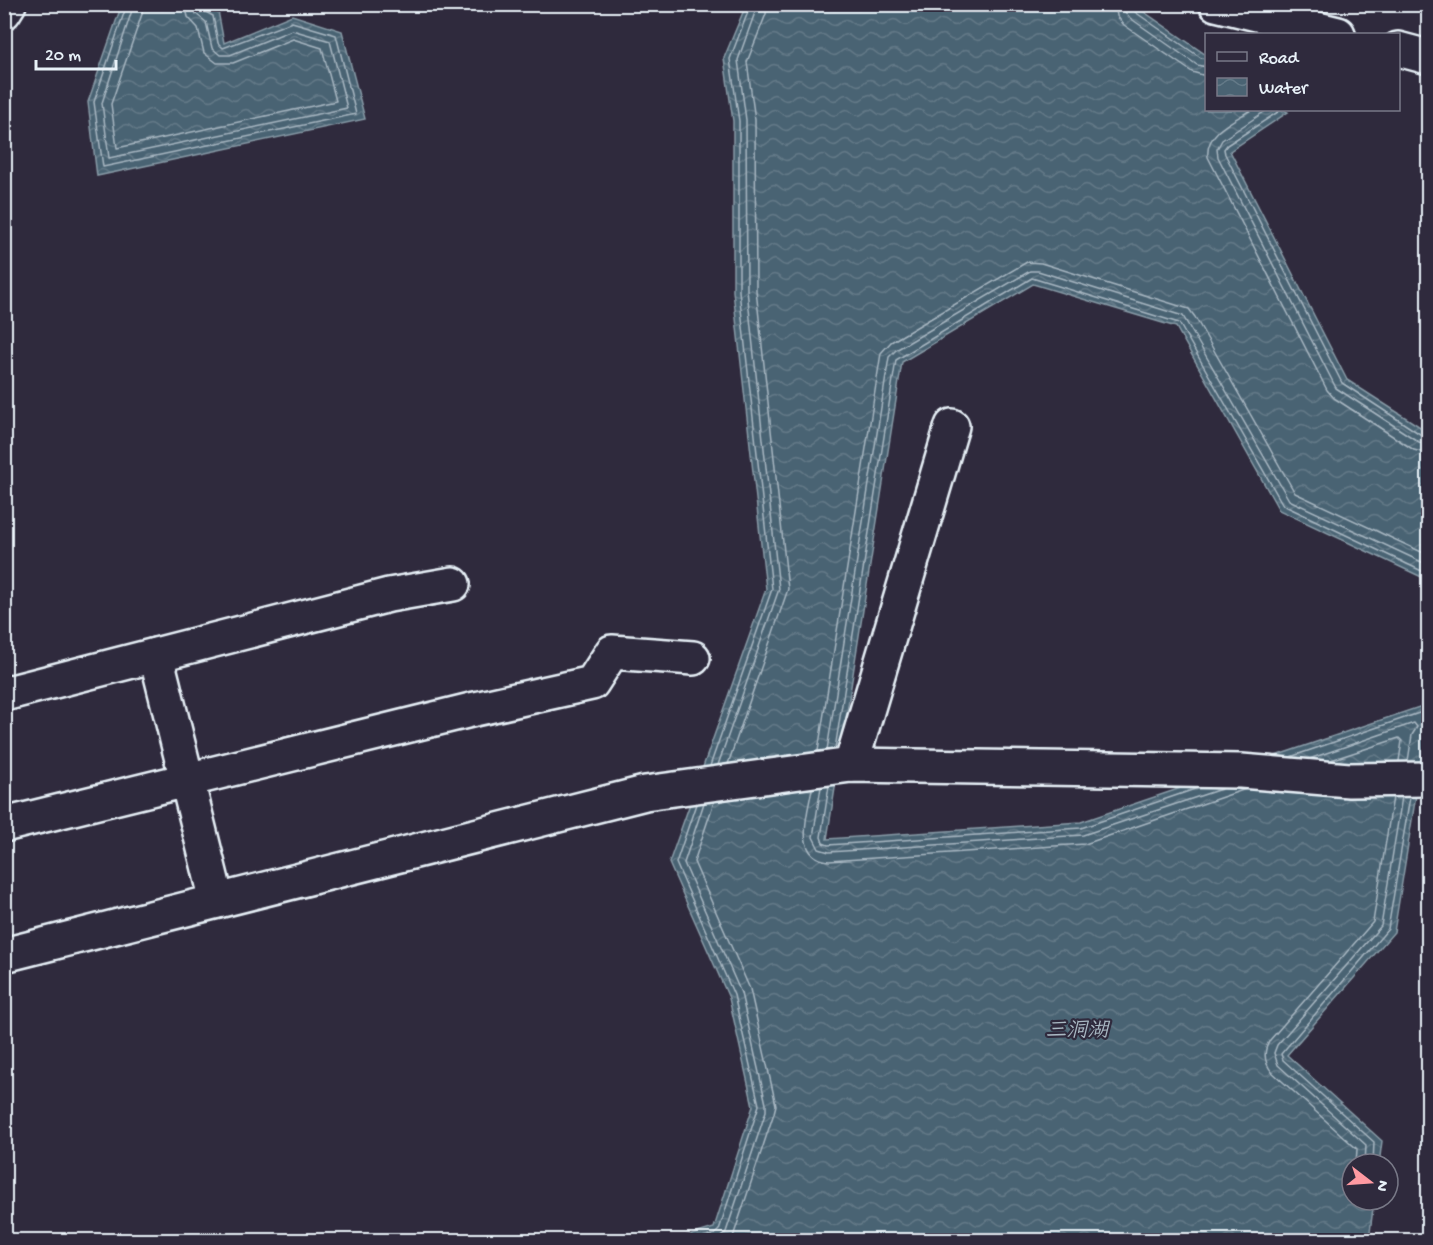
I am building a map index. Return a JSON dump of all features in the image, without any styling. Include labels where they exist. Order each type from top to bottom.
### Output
[{"type":"street","points":[[4,12],[9,4]]},
{"type":"street","points":[[1216,4],[1334,33]]},
{"type":"street","points":[[1400,50],[1428,57]]},
{"type":"street","points":[[851,765],[952,426]]},
{"type":"street","points":[[4,694],[389,595],[453,584]]},
{"type":"street","points":[[4,825],[592,682],[612,652],[693,658]]},
{"type":"street","points":[[156,655],[217,901]]},
{"type":"street","points":[[4,955],[645,793],[851,765],[1230,771],[1349,780],[1428,779]]},
{"type":"water","points":[[122,4],[201,5],[218,11],[224,43],[292,15],[342,31],[365,119],[97,176],[88,102]]},
{"type":"water","name":"三洞湖","points":[[746,5],[1134,5],[1205,54],[1205,111],[1288,112],[1230,151],[1347,380],[1428,432],[1428,580],[1279,510],[1176,327],[1033,284],[902,362],[827,839],[1081,822],[1428,704],[1428,720],[1394,932],[1287,1055],[1382,1141],[1381,1152],[1340,1152],[1340,1212],[1372,1212],[1369,1240],[675,1240],[714,1228],[753,1106],[729,998],[669,863],[766,589],[733,291],[733,121],[724,58]]}]
